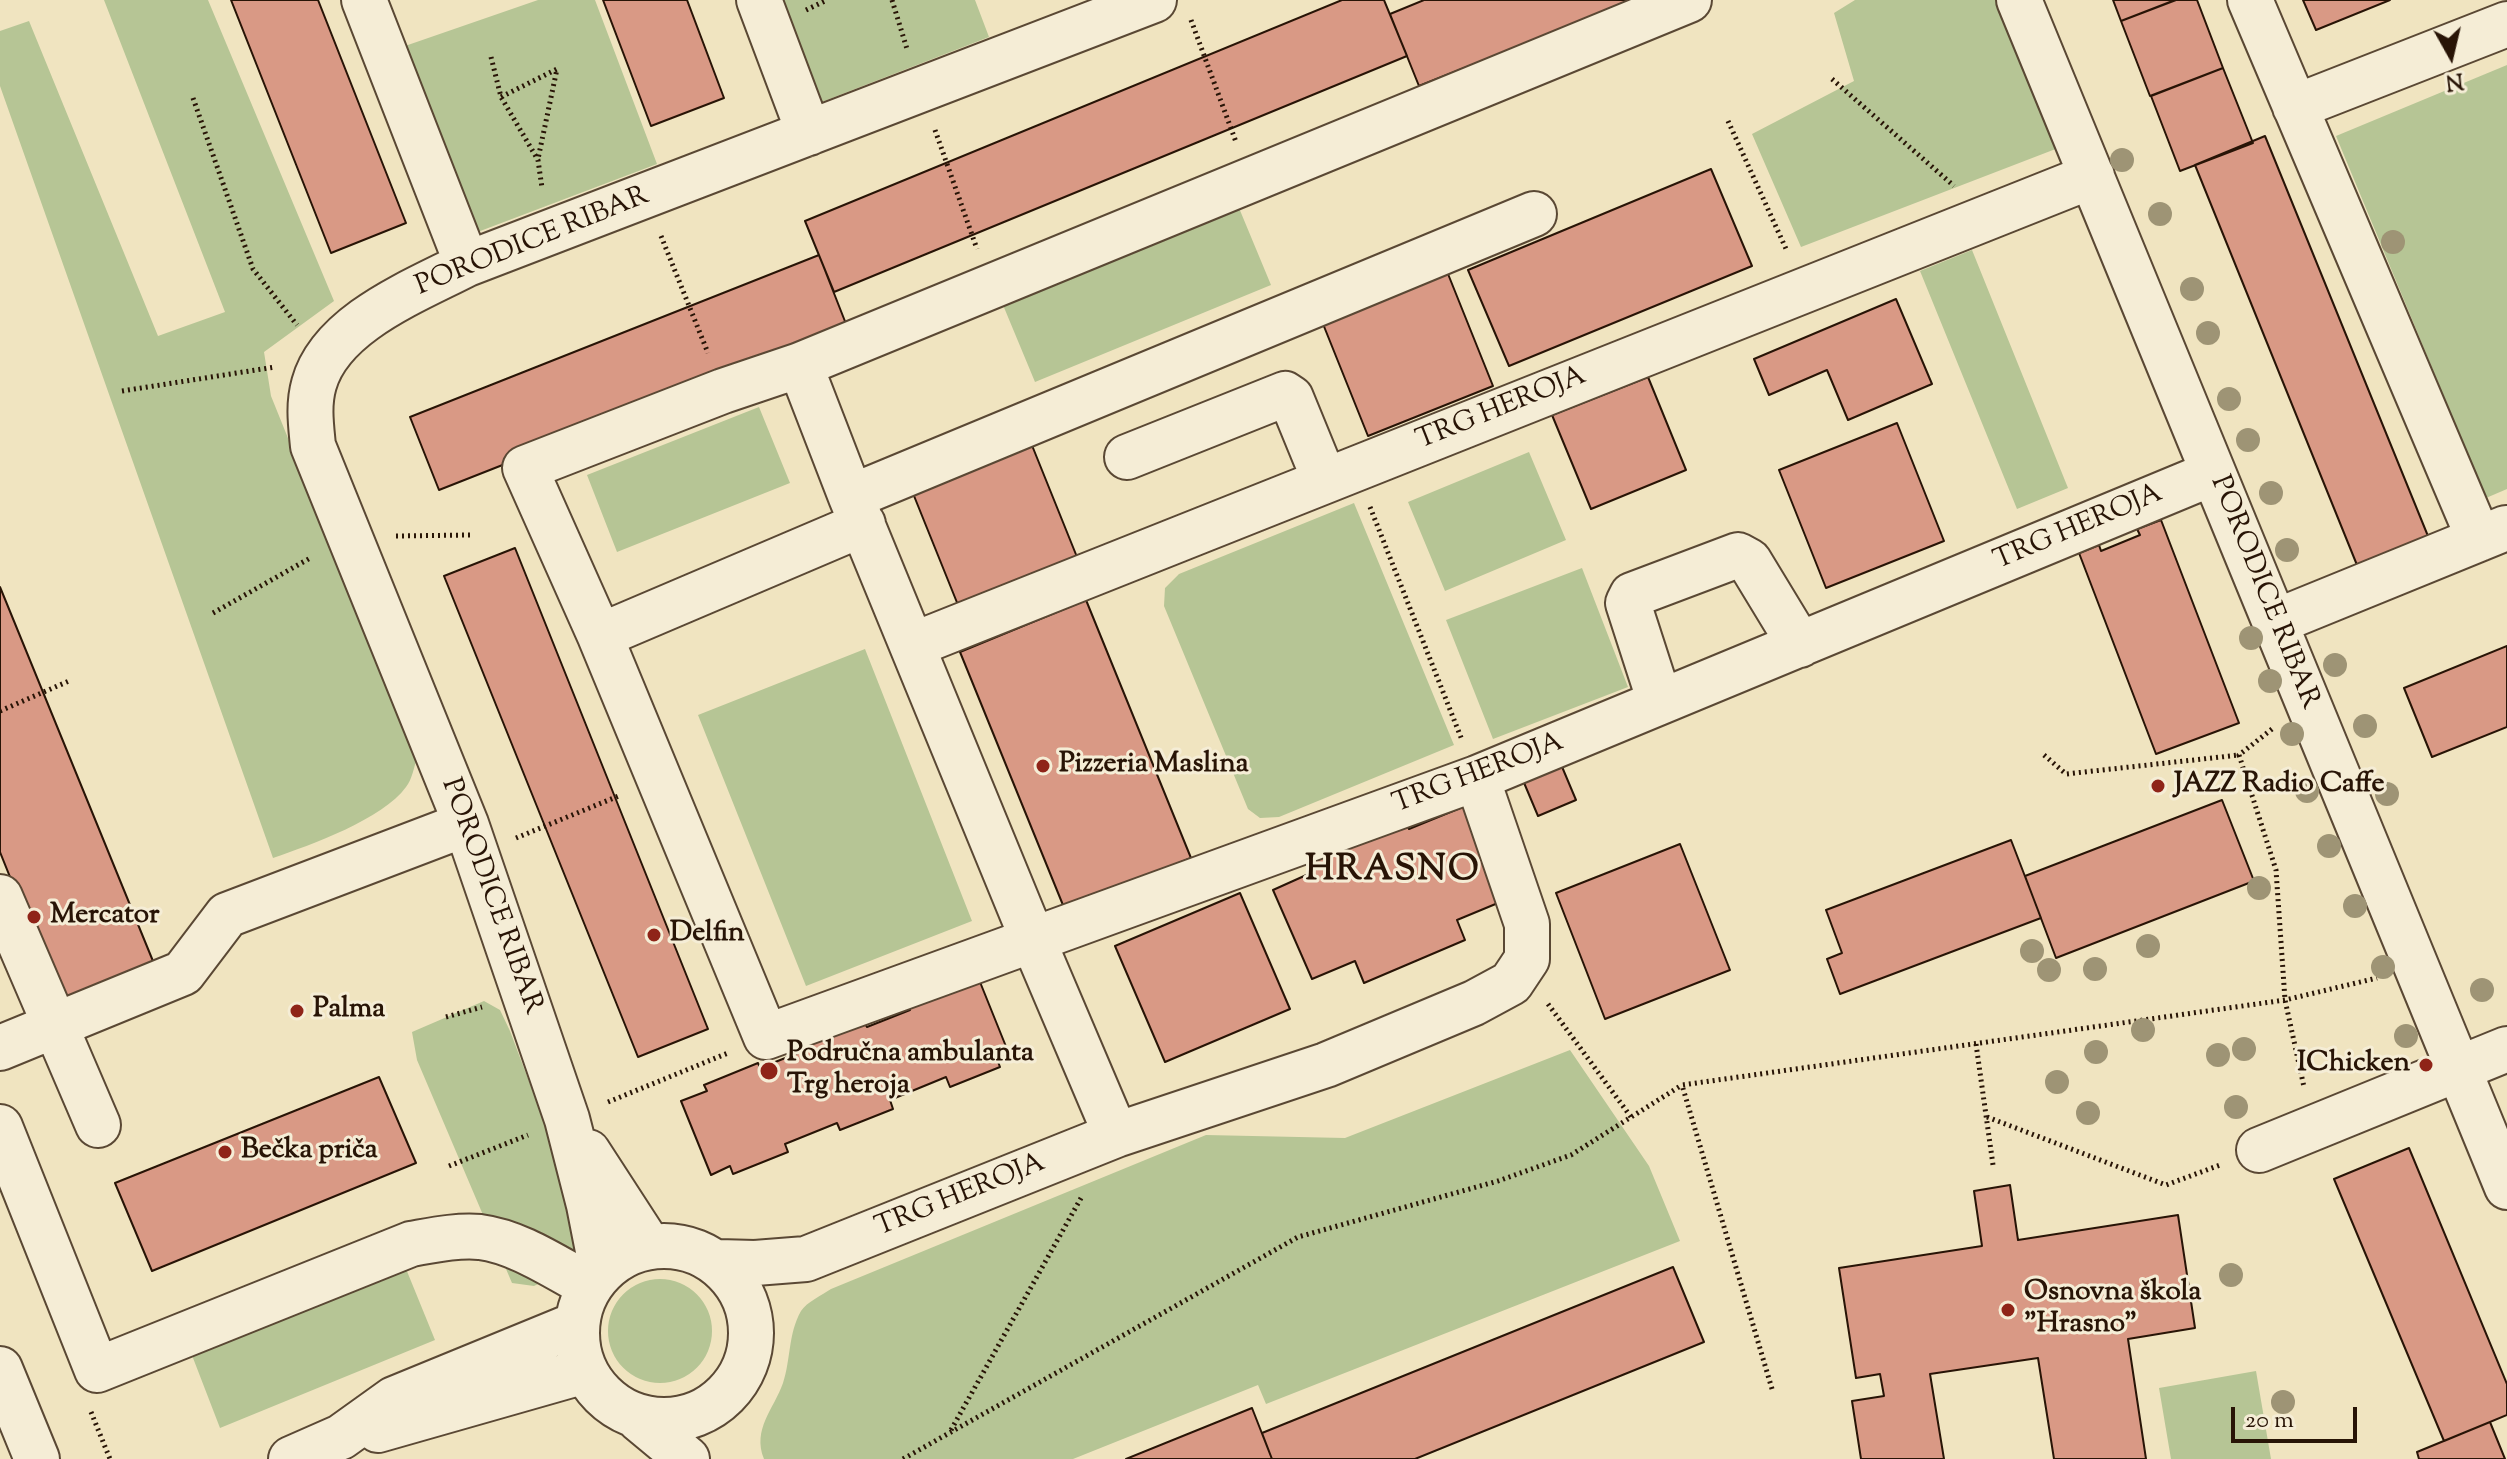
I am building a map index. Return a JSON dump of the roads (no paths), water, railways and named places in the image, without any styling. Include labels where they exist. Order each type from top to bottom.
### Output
[{"type":"street","points":[[364,0],[467,264]]},
{"type":"street","points":[[759,0],[809,133]]},
{"type":"street","points":[[1534,214],[857,510],[600,636],[525,468],[723,391],[800,365],[1689,0]]},
{"type":"street","name":"PORODICE RIBAR","points":[[2019,0],[2507,1187]]},
{"type":"street","points":[[2250,0],[2295,107],[2493,533],[2275,622]]},
{"type":"street","name":"PORODICE RIBAR","points":[[590,1293],[589,1205],[485,833],[350,536],[313,446],[310,414],[314,385],[324,360],[349,332],[387,305],[467,264],[920,90],[1156,5]]},
{"type":"street","points":[[2295,107],[2507,24]]},
{"type":"street","name":"TRG HEROJA","points":[[913,645],[2092,176]]},
{"type":"street","points":[[800,365],[1033,940],[1116,1135]]},
{"type":"street","points":[[1127,457],[1285,394],[1291,398],[1340,475]]},
{"type":"street","name":"TRG HEROJA","points":[[600,636],[766,1037],[1477,778],[2213,473]]},
{"type":"street","points":[[1660,702],[1628,603],[1632,595],[1738,555],[1749,561],[1800,645]]},
{"type":"street","name":"TRG HEROJA","points":[[718,1262],[806,1259],[1116,1135],[1326,1065],[1474,1003],[1511,983],[1527,959],[1527,924],[1477,778]]},
{"type":"street","points":[[0,1048],[183,973],[227,915],[485,833]]},
{"type":"street","points":[[0,897],[98,1125]]},
{"type":"street","points":[[2259,1150],[2507,1049]]},
{"type":"street","name":"PORODICE RIBAR","points":[[567,1119],[649,1246]]},
{"type":"street","points":[[0,1127],[97,1370],[411,1244],[447,1238],[481,1237],[517,1247],[590,1293]]},
{"type":"street","points":[[639,1419],[675,1420],[696,1415],[734,1387],[746,1366],[752,1343],[748,1307],[735,1280],[718,1262],[692,1249],[649,1246],[616,1259],[590,1293],[577,1348],[585,1371],[597,1389],[687,1459]]},
{"type":"street","name":"TRG HEROJA","points":[[748,1307],[806,1259]]},
{"type":"street","points":[[291,1459],[341,1437],[394,1399],[590,1293]]},
{"type":"street","points":[[0,1369],[37,1459]]},
{"type":"street","points":[[341,1437],[405,1424],[585,1371]]},
{"type":"street","points":[[714,1459],[719,1401]]},
{"type":"place","name":"Pizzeria Maslina","points":[[1043,766]]},
{"type":"place","name":"JAZZ Radio Caffe","points":[[2158,786]]},
{"type":"place","name":"Mercator","points":[[34,917]]},
{"type":"place","name":"Delfin","points":[[654,935]]},
{"type":"place","name":"Palma","points":[[297,1011]]},
{"type":"place","name":"IChicken","points":[[2426,1065]]},
{"type":"place","name":"Područna ambulanta Trg heroja","points":[[769,1071]]},
{"type":"place","name":"Bečka priča","points":[[225,1152]]},
{"type":"place","name":"Osnovna škola \"Hrasno\"","points":[[2008,1310]]},
{"type":"district","name":"HRASNO","points":[[1393,873]]}]
